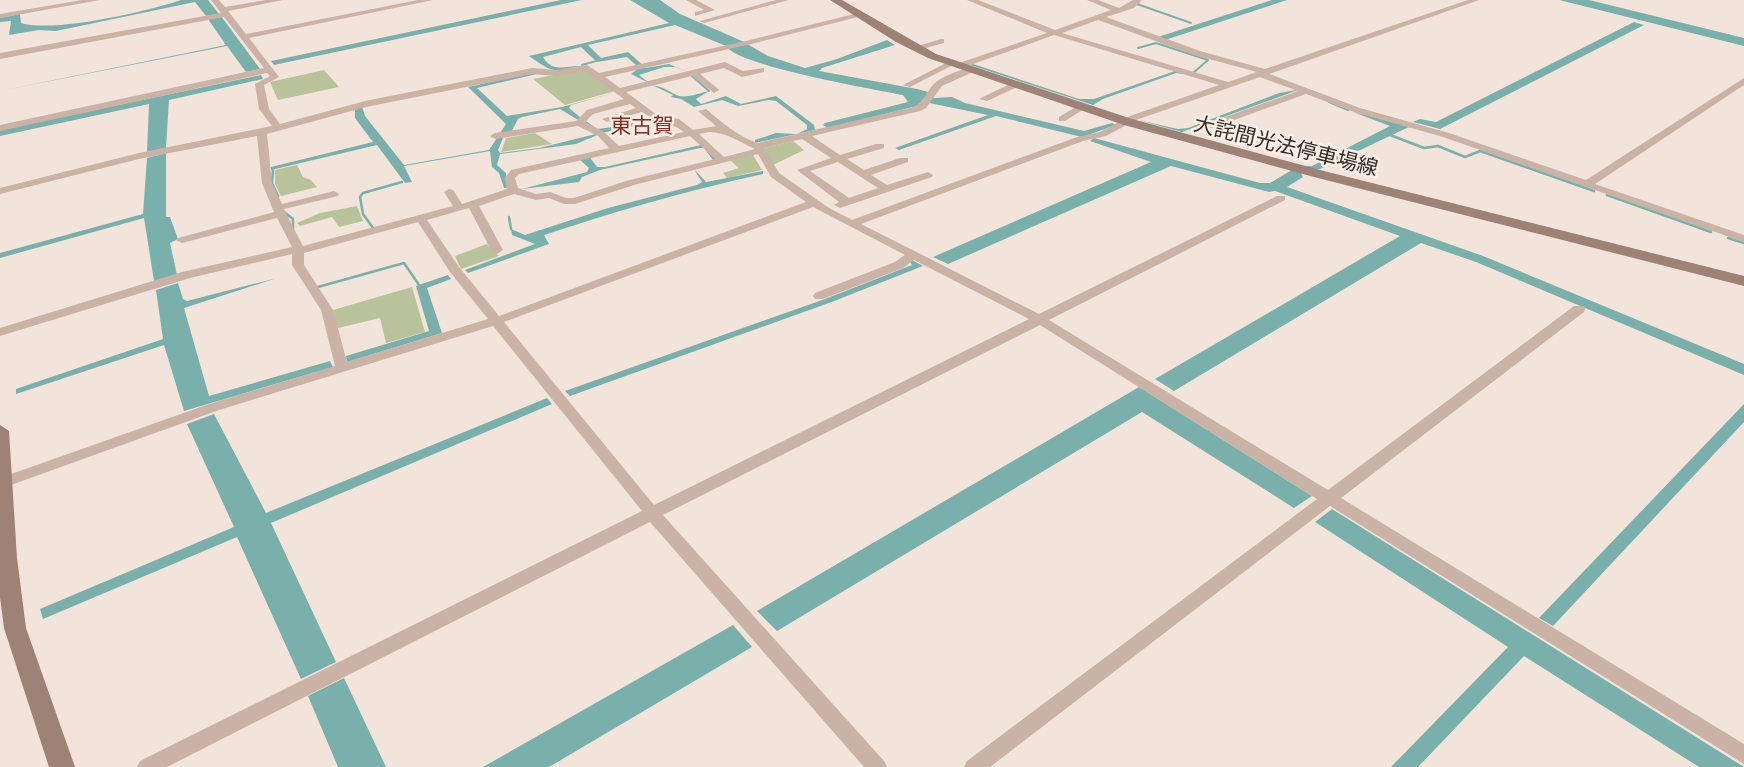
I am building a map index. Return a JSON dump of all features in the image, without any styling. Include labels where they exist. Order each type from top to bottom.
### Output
[{"type":"main road","name":"大詫間光法停車場線","points":[[835,0],[960,67],[1128,122],[1294,168],[1744,281]]},
{"type":"main road","points":[[0,431],[6,558],[15,628],[62,767]]},
{"type":"street","points":[[0,16],[96,0]]},
{"type":"street","points":[[215,0],[274,79],[259,84],[264,109],[278,128]]},
{"type":"street","points":[[0,56],[279,0]]},
{"type":"street","points":[[243,37],[429,0]]},
{"type":"street","points":[[690,0],[711,10],[698,14]]},
{"type":"street","points":[[704,21],[785,0]]},
{"type":"street","points":[[971,0],[1055,33],[1228,85]]},
{"type":"street","points":[[1091,0],[1118,10]]},
{"type":"street","points":[[907,85],[1118,10],[1138,0]]},
{"type":"street","points":[[851,224],[1090,137],[1133,118],[1475,0]]},
{"type":"street","points":[[753,34],[855,11]]},
{"type":"street","points":[[600,75],[741,44],[855,11]]},
{"type":"street","points":[[1097,17],[1262,73],[1357,110],[1412,124],[1744,239]]},
{"type":"street","points":[[920,46],[941,41]]},
{"type":"street","points":[[698,54],[718,67]]},
{"type":"street","points":[[620,91],[729,65],[743,74],[761,70]]},
{"type":"street","points":[[0,332],[186,275],[281,252],[300,250],[458,206],[473,205],[513,190],[536,197],[550,195],[564,201],[575,201],[630,183],[722,161],[758,148],[917,109],[939,84],[960,67]]},
{"type":"street","points":[[0,191],[139,156],[262,132],[365,104],[532,71],[557,73],[587,68],[654,117],[676,121],[691,131],[722,161]]},
{"type":"street","points":[[0,128],[269,70]]},
{"type":"street","points":[[695,74],[714,90]]},
{"type":"street","points":[[1586,185],[1744,81]]},
{"type":"street","points":[[984,99],[1014,85]]},
{"type":"street","points":[[1209,126],[1307,91]]},
{"type":"street","points":[[495,136],[579,123],[590,112],[632,100]]},
{"type":"street","points":[[1062,119],[1082,107]]},
{"type":"street","points":[[607,119],[643,109]]},
{"type":"street","points":[[703,111],[725,130],[758,148],[775,175],[819,206],[1041,320],[1744,755]]},
{"type":"street","points":[[579,123],[599,134],[615,148]]},
{"type":"street","points":[[513,190],[510,178],[514,172],[691,131],[725,130]]},
{"type":"street","points":[[262,132],[267,183],[300,250],[298,265],[327,310],[342,368]]},
{"type":"street","points":[[804,136],[886,189]]},
{"type":"street","points":[[847,202],[802,170],[880,146]]},
{"type":"street","points":[[863,174],[904,160]]},
{"type":"street","points":[[1,484],[214,407],[496,321],[819,206],[847,202],[928,175]]},
{"type":"street","points":[[449,192],[458,206]]},
{"type":"street","points":[[182,240],[334,194]]},
{"type":"street","points":[[147,767],[1281,198]]},
{"type":"street","points":[[473,205],[497,250]]},
{"type":"street","points":[[420,217],[454,270],[652,513],[877,767]]},
{"type":"street","points":[[819,296],[899,265],[913,255]]},
{"type":"street","points":[[974,767],[1579,309]]},
{"type":"green space","points":[[324,70],[339,87],[278,100],[270,82]]},
{"type":"green space","points":[[582,70],[592,72],[615,91],[565,105],[533,79]]},
{"type":"green space","points":[[535,133],[552,144],[501,152],[506,138]]},
{"type":"green space","points":[[793,141],[804,150],[773,165],[764,148]]},
{"type":"green space","points":[[753,155],[762,170],[727,178],[723,173],[739,168],[730,160]]},
{"type":"green space","points":[[297,165],[303,177],[311,180],[317,187],[281,196],[275,184],[275,170]]},
{"type":"green space","points":[[357,206],[363,221],[339,227],[332,217],[300,226],[297,223],[320,213]]},
{"type":"green space","points":[[487,244],[499,256],[461,269],[455,256]]},
{"type":"green space","points":[[412,287],[425,332],[386,343],[380,318],[334,329],[333,310]]},
{"type":"water","points":[[181,0],[208,0],[219,14],[206,16],[195,2],[56,31],[39,30],[9,35],[11,21],[0,22],[0,18],[20,14],[21,23],[77,23],[123,15]]},
{"type":"water","points":[[561,0],[582,0],[274,65],[271,61]]},
{"type":"water","points":[[630,0],[660,0],[680,14],[742,41],[768,56],[805,68],[887,40],[895,45],[819,71],[917,89],[928,92],[933,98],[952,97],[965,103],[1084,131],[1112,123],[1116,125],[1082,137],[996,116],[899,150],[895,148],[988,115],[929,103],[828,128],[823,125],[825,123],[908,102],[903,95],[808,76],[755,61],[675,25],[588,45],[601,58],[628,52],[646,68],[669,64],[690,73],[675,67],[664,67],[639,75],[649,83],[631,74],[639,68],[627,57],[597,62],[581,47],[543,57],[556,67],[582,66],[554,70],[529,56],[669,23]]},
{"type":"water","points":[[1272,0],[1287,0],[1165,40],[1158,37]]},
{"type":"water","points":[[1559,0],[1589,0],[1744,38],[1744,46]]},
{"type":"water","points":[[221,16],[260,69],[246,72],[227,46],[0,91],[226,45],[208,19]]},
{"type":"water","points":[[1634,22],[1644,25],[1440,129],[1413,122],[1420,119],[1436,122]]},
{"type":"water","points":[[970,65],[1079,99],[1094,99],[1175,71],[1191,75],[1176,73],[1093,105]]},
{"type":"water","points":[[541,73],[477,88],[507,116],[562,107],[616,92],[571,105],[569,108],[581,118],[578,120],[560,109],[522,117],[518,119],[510,134],[500,133],[506,124],[468,87]]},
{"type":"water","points":[[261,75],[263,79],[169,100],[166,148],[147,152],[149,104],[0,136],[0,130]]},
{"type":"water","points":[[652,85],[679,96],[709,91],[696,99],[701,104],[726,96],[741,104],[776,96],[814,125],[815,130],[797,134],[807,129],[807,125],[776,101],[738,106],[722,100],[694,107]]},
{"type":"water","points":[[1298,90],[1182,132],[1138,120],[1178,129],[1188,128],[1279,93]]},
{"type":"water","points":[[362,107],[365,116],[404,165],[489,150],[497,138],[503,138],[498,150],[500,153],[539,148],[600,133],[585,123],[586,121],[597,129],[649,121],[660,121],[680,127],[661,123],[641,124],[602,133],[576,144],[500,154],[497,165],[506,173],[507,188],[504,188],[499,173],[492,167],[490,151],[404,166],[412,182],[405,183],[377,145],[271,170],[271,167],[373,142],[355,118],[355,109]]},
{"type":"water","points":[[1353,112],[1411,126],[1320,169],[1307,169],[1303,166],[1312,166],[1390,126]]},
{"type":"water","points":[[776,133],[797,134],[755,143],[755,140]]},
{"type":"water","points":[[1094,138],[1260,183],[1270,183],[1292,170],[1301,173],[1303,177],[1287,187],[1483,256],[1744,364],[1744,375],[1476,262],[1421,243],[1174,391],[1155,379],[1400,236],[1275,191],[1269,192],[1171,166],[948,264],[933,257],[1151,162],[1090,141]]},
{"type":"water","points":[[701,145],[717,159],[713,160],[704,148],[700,148],[600,170],[582,177],[579,182],[522,189],[587,172],[589,168],[579,159],[589,156],[597,167],[605,167]]},
{"type":"water","points":[[166,153],[166,217],[170,217],[178,239],[170,243],[177,275],[154,281],[144,218],[0,258],[0,253],[143,214],[147,158]]},
{"type":"water","points":[[694,169],[706,182],[763,171],[763,174],[680,194],[571,226],[544,235],[549,244],[468,273],[465,270],[535,244],[512,235],[511,229],[525,235],[608,208],[697,185],[702,182]]},
{"type":"water","points":[[909,261],[923,266],[829,303],[570,396],[565,391],[825,299],[912,265]]},
{"type":"water","points":[[448,275],[451,279],[427,288],[442,333],[347,362],[346,356],[429,331],[416,286]]},
{"type":"water","points":[[277,278],[184,308],[209,396],[330,361],[333,367],[184,411],[164,345],[16,394],[16,389],[163,339],[156,290],[178,283],[183,299],[187,301]]},
{"type":"water","points":[[1139,387],[1312,496],[1294,508],[1142,412],[777,631],[757,611]]},
{"type":"water","points":[[547,398],[552,404],[271,523],[336,662],[301,679],[237,537],[43,619],[40,609],[234,527],[187,424],[214,414],[266,513]]},
{"type":"water","points":[[1744,404],[1744,422],[1553,626],[1539,618]]},
{"type":"water","points":[[1332,509],[1744,767],[1699,767],[1524,656],[1418,767],[1391,767],[1508,647],[1315,522]]},
{"type":"water","points":[[733,625],[752,647],[549,767],[483,767]]},
{"type":"water","points":[[344,678],[386,767],[338,767],[308,696]]},
{"type":"waterway","points":[[1137,4],[1191,23]]},
{"type":"waterway","points":[[1138,48],[1156,43],[1208,60],[1193,73]]},
{"type":"waterway","points":[[582,65],[596,61]]},
{"type":"waterway","points":[[692,76],[709,91]]},
{"type":"waterway","points":[[1329,102],[1348,110]]},
{"type":"waterway","points":[[1390,135],[1424,148],[1438,146],[1465,157],[1480,151],[1594,191]]},
{"type":"waterway","points":[[273,170],[272,183],[278,196]]},
{"type":"waterway","points":[[373,228],[363,214],[360,197],[363,193],[402,182]]},
{"type":"waterway","points":[[1607,195],[1711,232]]},
{"type":"waterway","points":[[284,212],[293,219],[293,228]]},
{"type":"waterway","points":[[509,217],[511,229]]},
{"type":"waterway","points":[[1728,238],[1744,243]]},
{"type":"waterway","points":[[318,287],[404,263],[419,285]]},
{"type":"district","name":"東古賀","points":[[642,126]]}]
